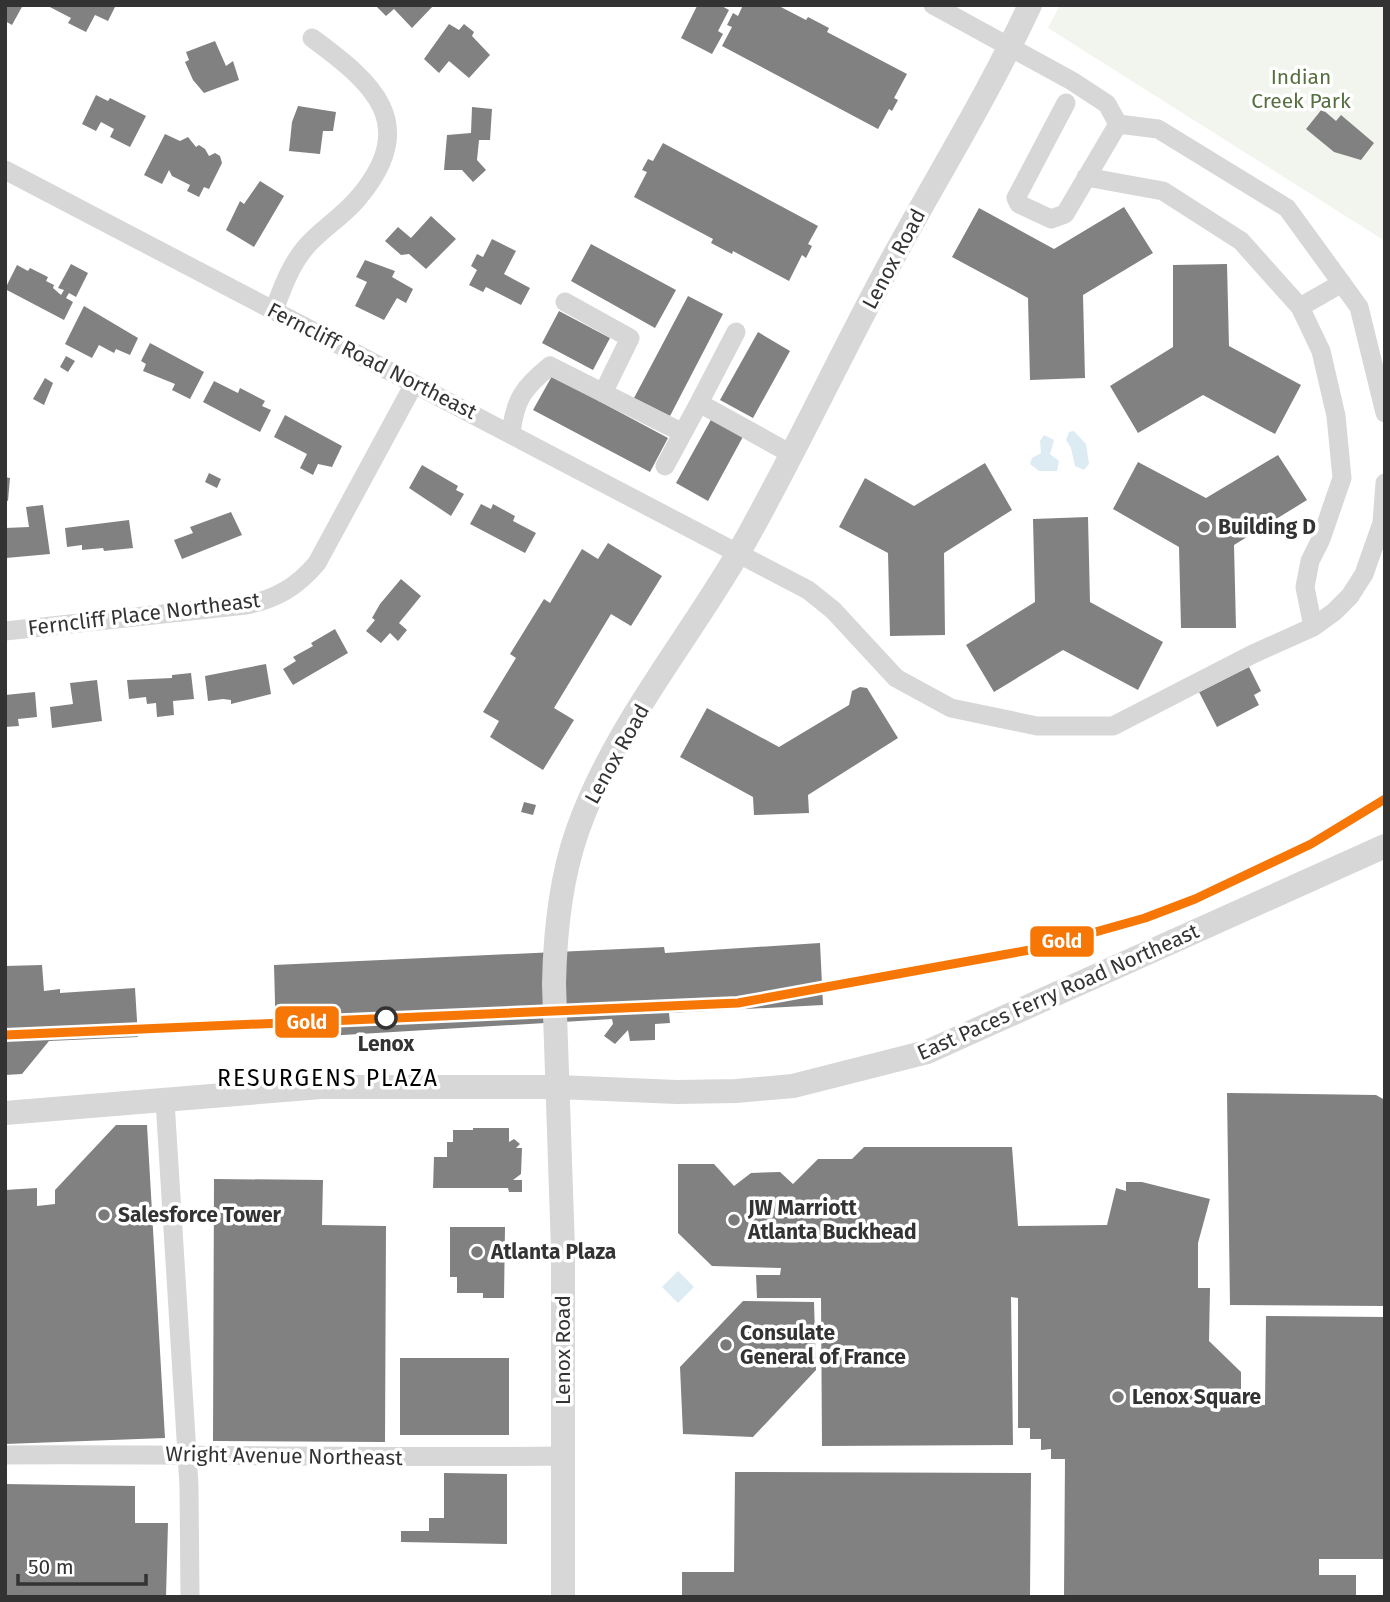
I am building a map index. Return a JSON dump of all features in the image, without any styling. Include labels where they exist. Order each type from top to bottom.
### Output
[{"type":"street","points":[[933,5],[1011,46],[1107,104],[1118,124]]},
{"type":"street","name":"Lenox Road","points":[[563,1597],[564,1456],[555,942],[562,886],[577,833],[613,754],[738,553],[793,455],[887,269],[1011,46],[1030,5]]},
{"type":"street","points":[[274,310],[288,275],[304,250],[359,198],[381,162],[388,134],[382,104],[374,90],[356,71],[312,38]]},
{"type":"street","points":[[1066,103],[1016,198],[1019,204],[1051,219],[1065,214],[1118,124]]},
{"type":"street","points":[[1118,124],[1158,129],[1287,208],[1359,307],[1385,413]]},
{"type":"street","name":"Ferncliff Road Northeast","points":[[5,170],[808,590],[833,610],[896,678],[951,708],[1037,726],[1113,726],[1252,654],[1313,627],[1350,596],[1364,574],[1382,523],[1385,483]]},
{"type":"street","points":[[1086,177],[1163,191],[1241,241],[1300,307],[1324,364],[1336,416],[1342,478],[1321,539],[1310,561],[1305,587],[1313,627]]},
{"type":"street","points":[[1300,307],[1342,284]]},
{"type":"street","points":[[565,302],[630,338],[603,393]]},
{"type":"street","points":[[665,466],[736,332]]},
{"type":"street","points":[[517,437],[520,420],[533,391],[531,384],[550,366],[683,433]]},
{"type":"street","name":"Ferncliff Place Northeast","points":[[5,631],[246,605],[278,596],[294,587],[317,563],[414,384]]},
{"type":"street","points":[[699,404],[793,455]]},
{"type":"street","name":"East Paces Ferry Road Northeast","points":[[5,1113],[321,1087],[558,1087],[677,1092],[747,1090],[838,1076],[927,1052],[1385,846]]},
{"type":"street","points":[[165,1101],[187,1455],[190,1597]]},
{"type":"street","name":"Wright Avenue Northeast","points":[[5,1455],[327,1458],[564,1456]]},
{"type":"green space","name":"Indian Creek Park","points":[[1060,5],[1385,5],[1385,241],[1048,28]]},
{"type":"shaded area","points":[[1074,431],[1086,444],[1089,464],[1084,470],[1075,466],[1071,448],[1066,440],[1069,432]]},
{"type":"shaded area","points":[[1044,435],[1054,440],[1050,454],[1059,461],[1057,471],[1039,471],[1030,464],[1032,458],[1041,453],[1040,441]]},
{"type":"shaded area","points":[[678,1271],[694,1287],[678,1303],[662,1287]]},
{"type":"building","points":[[5,5],[23,5],[12,25],[5,21]]},
{"type":"building","points":[[46,5],[116,5],[108,21],[95,15],[86,32],[68,23],[71,18]]},
{"type":"building","points":[[375,5],[434,5],[412,28],[394,9],[386,16]]},
{"type":"building","points":[[720,5],[729,10],[718,31],[723,34],[712,54],[681,38],[697,6]]},
{"type":"building","points":[[743,5],[777,5],[806,20],[808,17],[829,28],[827,32],[907,74],[894,98],[898,100],[892,111],[889,109],[878,129],[722,46],[732,27],[727,25],[733,13],[738,16]]},
{"type":"building","points":[[449,24],[459,30],[464,24],[474,32],[472,36],[490,55],[469,78],[449,61],[439,73],[424,59]]},
{"type":"building","points":[[215,41],[226,66],[233,61],[239,80],[204,93],[193,80],[185,62],[189,60],[186,52]]},
{"type":"building","points":[[96,95],[108,101],[110,98],[146,116],[130,147],[110,137],[114,129],[101,122],[96,131],[82,124]]},
{"type":"building","points":[[298,106],[336,112],[333,131],[323,131],[320,154],[289,151],[292,122]]},
{"type":"building","points":[[472,107],[492,109],[490,140],[479,140],[477,160],[486,170],[473,182],[462,170],[444,170],[447,135],[471,133]]},
{"type":"building","points":[[1322,109],[1336,121],[1341,115],[1374,143],[1361,160],[1334,152],[1306,129]]},
{"type":"building","points":[[165,134],[180,141],[188,137],[196,147],[199,145],[205,149],[209,156],[215,153],[220,156],[222,163],[209,189],[204,187],[199,197],[187,191],[190,185],[172,176],[169,170],[162,184],[144,175]]},
{"type":"building","points":[[663,143],[818,226],[808,244],[812,246],[806,258],[802,255],[789,281],[733,251],[732,254],[711,243],[713,239],[634,197],[647,172],[642,170],[648,159],[653,161]]},
{"type":"building","points":[[260,181],[284,196],[254,247],[226,230],[240,201],[244,204]]},
{"type":"building","points":[[1124,207],[1153,253],[1083,295],[1085,378],[1030,380],[1028,298],[952,257],[979,208],[1054,249]]},
{"type":"building","points":[[431,216],[456,239],[426,269],[409,254],[401,255],[385,241],[398,227],[411,238]]},
{"type":"building","points":[[492,239],[516,251],[504,274],[530,288],[521,305],[486,287],[483,292],[469,285],[477,270],[471,266],[477,254],[483,257]]},
{"type":"building","points":[[591,244],[676,290],[655,328],[571,281]]},
{"type":"building","points":[[365,260],[395,271],[392,277],[413,289],[406,303],[397,298],[384,320],[355,306],[367,282],[356,277]]},
{"type":"building","points":[[71,264],[88,273],[76,297],[69,293],[66,298],[73,302],[64,320],[5,289],[17,265],[48,277],[46,281],[54,285],[53,288],[61,295],[64,290],[58,288]]},
{"type":"building","points":[[1227,264],[1229,346],[1301,385],[1275,434],[1203,395],[1138,433],[1110,386],[1173,347],[1173,265]]},
{"type":"building","points":[[688,296],[723,314],[670,416],[634,398]]},
{"type":"building","points":[[84,306],[138,338],[130,355],[116,349],[114,353],[99,345],[92,358],[65,344]]},
{"type":"building","points":[[559,311],[610,338],[593,370],[542,343]]},
{"type":"building","points":[[758,332],[790,351],[753,418],[720,400]]},
{"type":"building","points":[[150,343],[204,372],[190,399],[172,390],[175,384],[143,371],[146,364],[141,361]]},
{"type":"building","points":[[66,356],[75,361],[68,372],[60,367]]},
{"type":"building","points":[[552,376],[668,438],[650,472],[533,410]]},
{"type":"building","points":[[45,378],[53,383],[44,405],[33,399]]},
{"type":"building","points":[[214,381],[238,393],[240,388],[265,401],[262,406],[271,410],[260,432],[203,402]]},
{"type":"building","points":[[285,415],[342,446],[332,467],[318,464],[313,475],[300,468],[307,454],[274,437]]},
{"type":"building","points":[[713,416],[745,433],[708,501],[676,483]]},
{"type":"building","name":"Building D","points":[[1278,455],[1307,500],[1234,545],[1236,628],[1181,628],[1179,547],[1113,509],[1138,462],[1206,498]]},
{"type":"building","points":[[985,463],[1012,510],[944,553],[945,635],[890,636],[888,553],[839,527],[865,478],[914,506]]},
{"type":"building","points":[[422,465],[458,486],[456,490],[464,494],[451,516],[409,488]]},
{"type":"building","points":[[209,473],[221,479],[217,488],[205,482]]},
{"type":"building","points":[[5,477],[10,478],[8,501],[5,500]]},
{"type":"building","points":[[481,504],[491,509],[493,504],[515,516],[513,521],[536,533],[525,553],[470,524]]},
{"type":"building","points":[[43,505],[50,554],[6,558],[5,528],[29,527],[26,507]]},
{"type":"building","points":[[231,512],[242,535],[182,559],[174,540],[193,533],[190,527]]},
{"type":"building","points":[[1088,517],[1090,602],[1163,642],[1138,690],[1063,650],[994,692],[966,645],[1035,602],[1033,519]]},
{"type":"building","points":[[129,520],[133,548],[104,551],[103,548],[82,550],[82,545],[67,547],[65,528]]},
{"type":"building","points":[[608,543],[662,576],[631,626],[611,614],[554,708],[574,720],[543,770],[490,737],[499,721],[483,712],[516,658],[510,654],[544,599],[550,603],[582,549],[598,559]]},
{"type":"building","points":[[401,579],[421,596],[399,623],[407,630],[398,641],[390,633],[381,643],[366,631],[375,620],[372,618],[380,604]]},
{"type":"building","points":[[335,629],[348,653],[293,685],[283,669],[296,661],[293,657],[313,646],[311,643]]},
{"type":"building","points":[[266,664],[271,694],[231,704],[231,700],[208,701],[205,676]]},
{"type":"building","points":[[1249,667],[1261,691],[1254,695],[1259,705],[1217,727],[1199,692]]},
{"type":"building","points":[[191,673],[194,699],[173,701],[174,715],[157,717],[156,703],[147,704],[146,697],[129,699],[127,680],[172,678],[172,675]]},
{"type":"building","points":[[97,680],[102,721],[52,728],[50,707],[73,704],[70,683]]},
{"type":"building","points":[[860,687],[867,688],[898,738],[808,795],[809,813],[754,815],[753,797],[680,757],[707,708],[779,747],[849,705],[852,691]]},
{"type":"building","points":[[35,692],[37,717],[18,719],[19,726],[5,727],[5,695]]},
{"type":"building","points":[[524,802],[536,805],[533,815],[521,812]]},
{"type":"building","points":[[820,943],[823,1005],[669,1013],[670,1023],[655,1024],[655,1040],[630,1041],[628,1030],[615,1044],[604,1036],[613,1024],[612,1019],[276,1039],[274,965],[664,947],[665,953]]},
{"type":"building","points":[[42,965],[44,991],[60,989],[60,993],[135,988],[138,1037],[49,1041],[22,1074],[5,1075],[5,966]]},
{"type":"building","points":[[1227,1093],[1376,1095],[1385,1100],[1385,1306],[1230,1305]]},
{"type":"building","points":[[116,1125],[147,1125],[165,1438],[5,1444],[5,1190],[37,1188],[37,1206],[55,1204],[55,1190]]},
{"type":"building","points":[[509,1128],[509,1142],[514,1139],[520,1144],[516,1148],[522,1148],[521,1174],[513,1180],[522,1180],[522,1192],[509,1192],[508,1188],[433,1188],[434,1157],[447,1157],[447,1142],[453,1142],[453,1130]]},
{"type":"building","name":"Lenox Square","points":[[864,1147],[1012,1147],[1018,1226],[1107,1225],[1116,1188],[1126,1191],[1126,1182],[1142,1182],[1210,1199],[1198,1243],[1198,1288],[1210,1288],[1209,1341],[1241,1372],[1241,1389],[1217,1389],[1217,1406],[1265,1405],[1266,1316],[1385,1317],[1385,1559],[1319,1559],[1319,1575],[1356,1575],[1356,1597],[1064,1597],[1065,1459],[1051,1459],[1051,1449],[1041,1450],[1041,1439],[1030,1439],[1030,1428],[1018,1428],[1018,1298],[1011,1297],[1013,1445],[822,1446],[821,1298],[757,1298],[756,1275],[780,1275],[781,1268],[712,1266],[678,1233],[678,1164],[714,1164],[734,1186],[751,1173],[780,1172],[793,1184],[818,1159],[852,1159]]},
{"type":"building","points":[[214,1179],[323,1180],[322,1225],[386,1226],[385,1442],[213,1441]]},
{"type":"building","name":"Atlanta Plaza","points":[[450,1227],[505,1227],[504,1298],[483,1298],[483,1293],[457,1293],[457,1277],[450,1277]]},
{"type":"building","points":[[743,1301],[814,1302],[816,1370],[753,1437],[683,1434],[680,1367]]},
{"type":"building","points":[[400,1358],[509,1358],[509,1435],[400,1435]]},
{"type":"building","points":[[735,1472],[1031,1473],[1030,1597],[682,1597],[682,1572],[734,1572]]},
{"type":"building","points":[[444,1473],[507,1474],[507,1544],[401,1542],[401,1531],[429,1531],[429,1518],[444,1518]]},
{"type":"building","points":[[5,1484],[135,1486],[135,1523],[168,1523],[166,1597],[5,1597]]},
{"type":"transit line","name":"Gold","points":[[5,1035],[738,1003],[1035,949],[1145,918],[1195,899],[1311,844],[1385,799]]},
{"type":"place","name":"Building D","points":[[1204,527]]},
{"type":"place","name":"Lenox","points":[[386,1018]]},
{"type":"place","name":"Salesforce Tower","points":[[104,1215]]},
{"type":"place","name":"JW Marriott Atlanta Buckhead","points":[[734,1220]]},
{"type":"place","name":"Atlanta Plaza","points":[[477,1252]]},
{"type":"place","name":"Consulate General of France","points":[[726,1345]]},
{"type":"place","name":"Lenox Square","points":[[1118,1397]]},
{"type":"district","name":"RESURGENS PLAZA","points":[[328,1078]]}]
